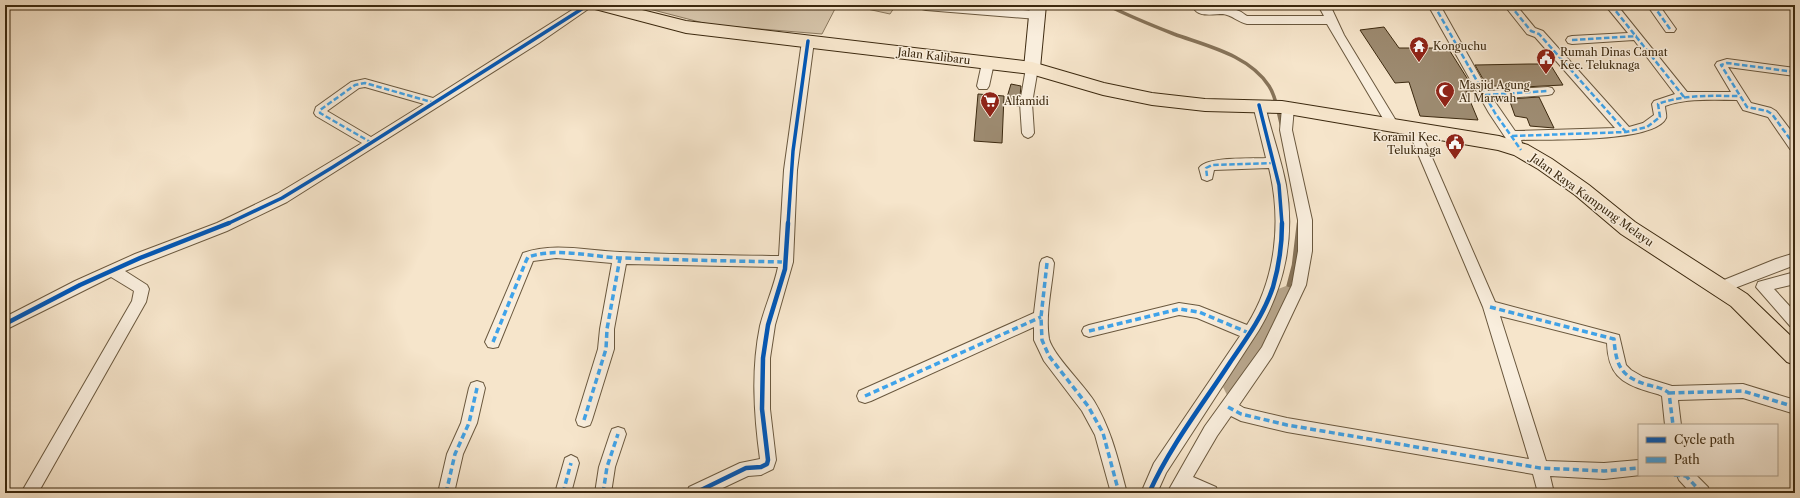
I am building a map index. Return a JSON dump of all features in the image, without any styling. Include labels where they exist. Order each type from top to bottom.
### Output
[{"type":"main road","name":"Jalan Kalibaru","points":[[601,5],[686,27],[1032,68],[1103,89],[1152,99],[1205,104],[1274,107]]},
{"type":"main road","name":"Jalan Raya Kampung Melayu","points":[[1274,107],[1392,124],[1499,143],[1516,143],[1582,190],[1628,228],[1718,288],[1739,300],[1791,345]]},
{"type":"street","points":[[5,324],[80,285],[140,258],[222,228],[282,198],[372,143],[588,5]]},
{"type":"street","points":[[1324,5],[1338,34],[1392,124]]},
{"type":"street","points":[[1434,5],[1495,113],[1516,143],[1626,132],[1652,124],[1660,117],[1658,104],[1684,97],[1740,96]]},
{"type":"street","points":[[1510,5],[1531,31],[1538,34],[1626,132]]},
{"type":"street","points":[[1611,5],[1684,97]]},
{"type":"street","points":[[1653,5],[1670,29]]},
{"type":"street","points":[[926,6],[1038,10],[1032,68],[1026,103],[1028,133]]},
{"type":"street","points":[[1201,10],[1236,13],[1241,19],[1246,20],[1331,20]]},
{"type":"street","points":[[1572,40],[1637,36]]},
{"type":"street","points":[[695,493],[746,468],[761,467],[766,464],[768,460],[761,399],[763,365],[768,325],[783,278],[786,262],[789,189],[808,41]]},
{"type":"street","points":[[983,86],[988,63]]},
{"type":"street","points":[[1795,72],[1727,63],[1722,64],[1748,108],[1767,111],[1772,114],[1795,146]]},
{"type":"street","points":[[372,143],[320,113],[320,110],[355,85],[365,82],[435,103]]},
{"type":"street","points":[[1485,95],[1548,91]]},
{"type":"street","points":[[1149,493],[1160,468],[1249,333],[1263,308],[1272,286],[1279,261],[1282,211],[1278,183],[1273,163],[1274,107]]},
{"type":"street","points":[[1210,493],[1179,487],[1210,431],[1267,352],[1299,285],[1303,267],[1305,251],[1305,220],[1286,130],[1274,107]]},
{"type":"street","points":[[1418,129],[1419,142],[1427,162],[1490,307],[1540,468],[1546,493]]},
{"type":"street","points":[[1207,176],[1206,168],[1212,165],[1273,163]]},
{"type":"street","points":[[494,342],[528,258],[540,253],[556,252],[620,258],[786,262]]},
{"type":"street","points":[[584,420],[606,349],[607,330],[620,258]]},
{"type":"street","points":[[1718,288],[1781,263],[1795,260]]},
{"type":"street","points":[[1047,263],[1041,317],[1042,340],[1049,356],[1088,406],[1103,433],[1119,493]]},
{"type":"street","points":[[29,493],[140,302],[142,289],[133,282],[112,271]]},
{"type":"street","points":[[1795,278],[1762,287],[1795,322]]},
{"type":"street","points":[[1490,307],[1614,339],[1616,362],[1624,375],[1650,385],[1661,387],[1669,393],[1743,391],[1795,407]]},
{"type":"street","points":[[1089,331],[1180,309],[1199,312],[1249,333]]},
{"type":"street","points":[[865,396],[1041,317]]},
{"type":"street","points":[[446,493],[455,454],[469,423],[477,388]]},
{"type":"street","points":[[1669,393],[1673,424]]},
{"type":"street","points":[[1228,407],[1241,414],[1287,425],[1540,468],[1604,471],[1638,468]]},
{"type":"street","points":[[603,493],[607,467],[618,434]]},
{"type":"street","points":[[563,493],[572,463]]},
{"type":"street","points":[[1682,476],[1702,493]]},
{"type":"shaded area","points":[[634,5],[837,5],[822,34],[711,25]]},
{"type":"shaded area","points":[[849,5],[896,5],[890,14]]},
{"type":"building","points":[[1384,27],[1399,48],[1448,48],[1472,86],[1474,91],[1466,91],[1478,120],[1420,116],[1409,82],[1395,83],[1360,30]]},
{"type":"building","points":[[1550,64],[1563,85],[1504,88],[1503,86],[1487,86],[1475,65]]},
{"type":"building","points":[[1011,84],[1021,86],[1019,106],[1005,104]]},
{"type":"building","name":"Alfamidi","points":[[978,94],[1004,96],[1002,143],[974,141]]},
{"type":"building","points":[[1539,97],[1554,128],[1530,126],[1527,118],[1515,116],[1509,99]]},
{"type":"waterway","points":[[1107,5],[1174,34],[1226,53],[1250,66],[1261,75],[1272,91],[1282,127]]},
{"type":"waterway","points":[[1286,296],[1294,265],[1299,223]]},
{"type":"waterway","points":[[1236,387],[1248,369],[1286,296]]},
{"type":"marked path","points":[[1434,5],[1495,113],[1521,150]]},
{"type":"marked path","points":[[1510,5],[1531,31],[1539,34],[1626,132]]},
{"type":"marked path","points":[[1611,5],[1684,97]]},
{"type":"marked path","points":[[1653,5],[1670,29]]},
{"type":"marked path","points":[[1572,40],[1637,36]]},
{"type":"marked path","points":[[1795,72],[1727,63],[1721,65],[1747,107],[1767,111],[1772,114],[1795,146]]},
{"type":"marked path","points":[[372,143],[320,113],[320,110],[355,85],[365,83],[435,103]]},
{"type":"marked path","points":[[1485,95],[1548,91]]},
{"type":"marked path","points":[[1512,136],[1626,132],[1647,127],[1660,117],[1658,104],[1668,100],[1698,96],[1740,96]]},
{"type":"marked path","points":[[1207,176],[1206,168],[1212,165],[1273,163]]},
{"type":"marked path","points":[[493,342],[526,261],[528,257],[534,255],[556,252],[620,258],[786,262]]},
{"type":"marked path","points":[[584,420],[606,349],[607,329],[620,258]]},
{"type":"marked path","points":[[1047,263],[1041,317],[1042,340],[1049,356],[1088,406],[1103,433],[1119,493]]},
{"type":"marked path","points":[[1490,307],[1614,339],[1616,358],[1621,370],[1625,374],[1639,382],[1661,388],[1669,393],[1673,424]]},
{"type":"marked path","points":[[1089,331],[1179,309],[1199,312],[1249,333]]},
{"type":"marked path","points":[[865,396],[1041,317]]},
{"type":"marked path","points":[[446,493],[455,454],[469,423],[477,388]]},
{"type":"marked path","points":[[1669,393],[1743,391],[1795,407]]},
{"type":"marked path","points":[[1228,407],[1241,414],[1287,425],[1540,468],[1604,471],[1638,468]]},
{"type":"marked path","points":[[603,493],[607,467],[618,434]]},
{"type":"marked path","points":[[563,493],[571,463]]},
{"type":"marked path","points":[[1686,476],[1702,493]]},
{"type":"cycle path","points":[[5,324],[80,285],[140,258],[222,227],[282,198],[535,40],[588,5]]},
{"type":"cycle path","points":[[695,493],[746,468],[761,467],[767,464],[768,460],[762,409],[763,358],[768,325],[783,277],[786,261],[788,197],[797,114],[808,41]]},
{"type":"cycle path","points":[[1149,493],[1160,468],[1254,326],[1265,306],[1273,286],[1278,268],[1281,240],[1281,198],[1276,171],[1259,105]]},
{"type":"place","name":"Konguchu","points":[[1419,63]]},
{"type":"place","name":"Rumah Dinas Camat Kec. Teluknaga","points":[[1546,75]]},
{"type":"place","name":"Masjid Agung Al Marwah","points":[[1445,108]]},
{"type":"place","name":"Alfamidi","points":[[990,118]]},
{"type":"place","name":"Koramil Kec. Teluknaga","points":[[1455,160]]}]
